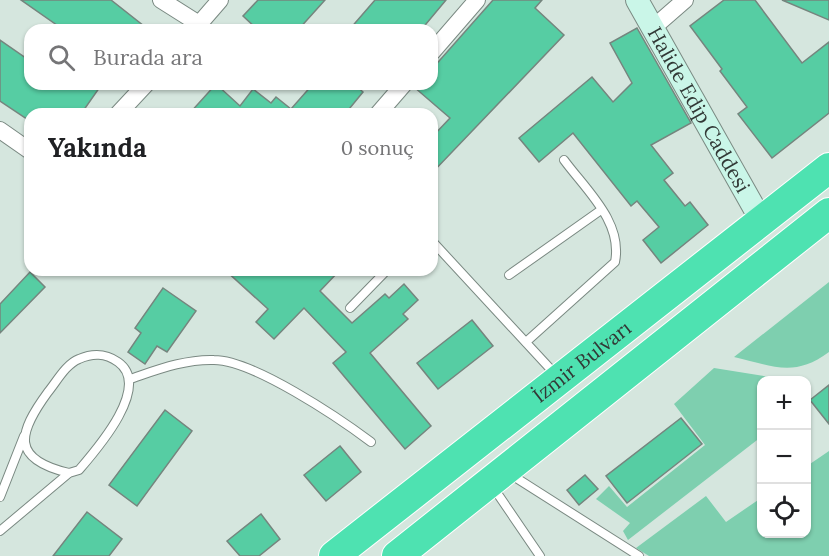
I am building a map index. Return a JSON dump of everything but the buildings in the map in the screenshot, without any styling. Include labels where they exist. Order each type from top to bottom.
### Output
[{"type":"highway","name":"İzmir Bulvarı","points":[[334,556],[829,168]]},
{"type":"highway","name":"İzmir Bulvarı","points":[[397,556],[829,213]]},
{"type":"street","points":[[160,0],[192,24]]},
{"type":"street","points":[[199,24],[220,0]]},
{"type":"street","points":[[438,45],[477,0]]},
{"type":"street","name":"Halide Edip Caddesi","points":[[637,0],[761,220]]},
{"type":"street","points":[[654,27],[685,0]]},
{"type":"street","points":[[128,108],[142,90]]},
{"type":"street","points":[[383,108],[399,90]]},
{"type":"street","points":[[0,130],[24,147]]},
{"type":"lane","points":[[526,342],[615,262],[618,248],[613,227],[564,160]]},
{"type":"lane","points":[[509,275],[601,210]]},
{"type":"lane","points":[[438,248],[560,380]]},
{"type":"lane","points":[[350,308],[381,276]]},
{"type":"lane","points":[[0,497],[29,419],[67,368],[76,360],[92,354],[106,355],[124,367],[130,379],[129,395],[119,415],[91,456],[79,470],[69,474],[0,531]]},
{"type":"lane","points":[[130,379],[170,365],[214,360],[235,362],[332,412],[371,442]]},
{"type":"lane","points":[[24,435],[26,447],[33,457],[54,470],[69,474]]},
{"type":"lane","points":[[497,476],[540,556]]},
{"type":"lane","points":[[497,476],[639,556]]},
{"type":"green space","points":[[829,282],[829,352],[805,365],[783,368],[734,357]]},
{"type":"green space","points":[[714,368],[763,376],[757,376],[757,440],[628,540],[623,531],[630,523],[596,499],[609,486],[627,507],[705,445],[674,404]]},
{"type":"green space","points":[[829,451],[829,556],[649,556],[636,548],[706,496],[726,522],[757,501],[757,538],[811,538],[811,463]]}]
